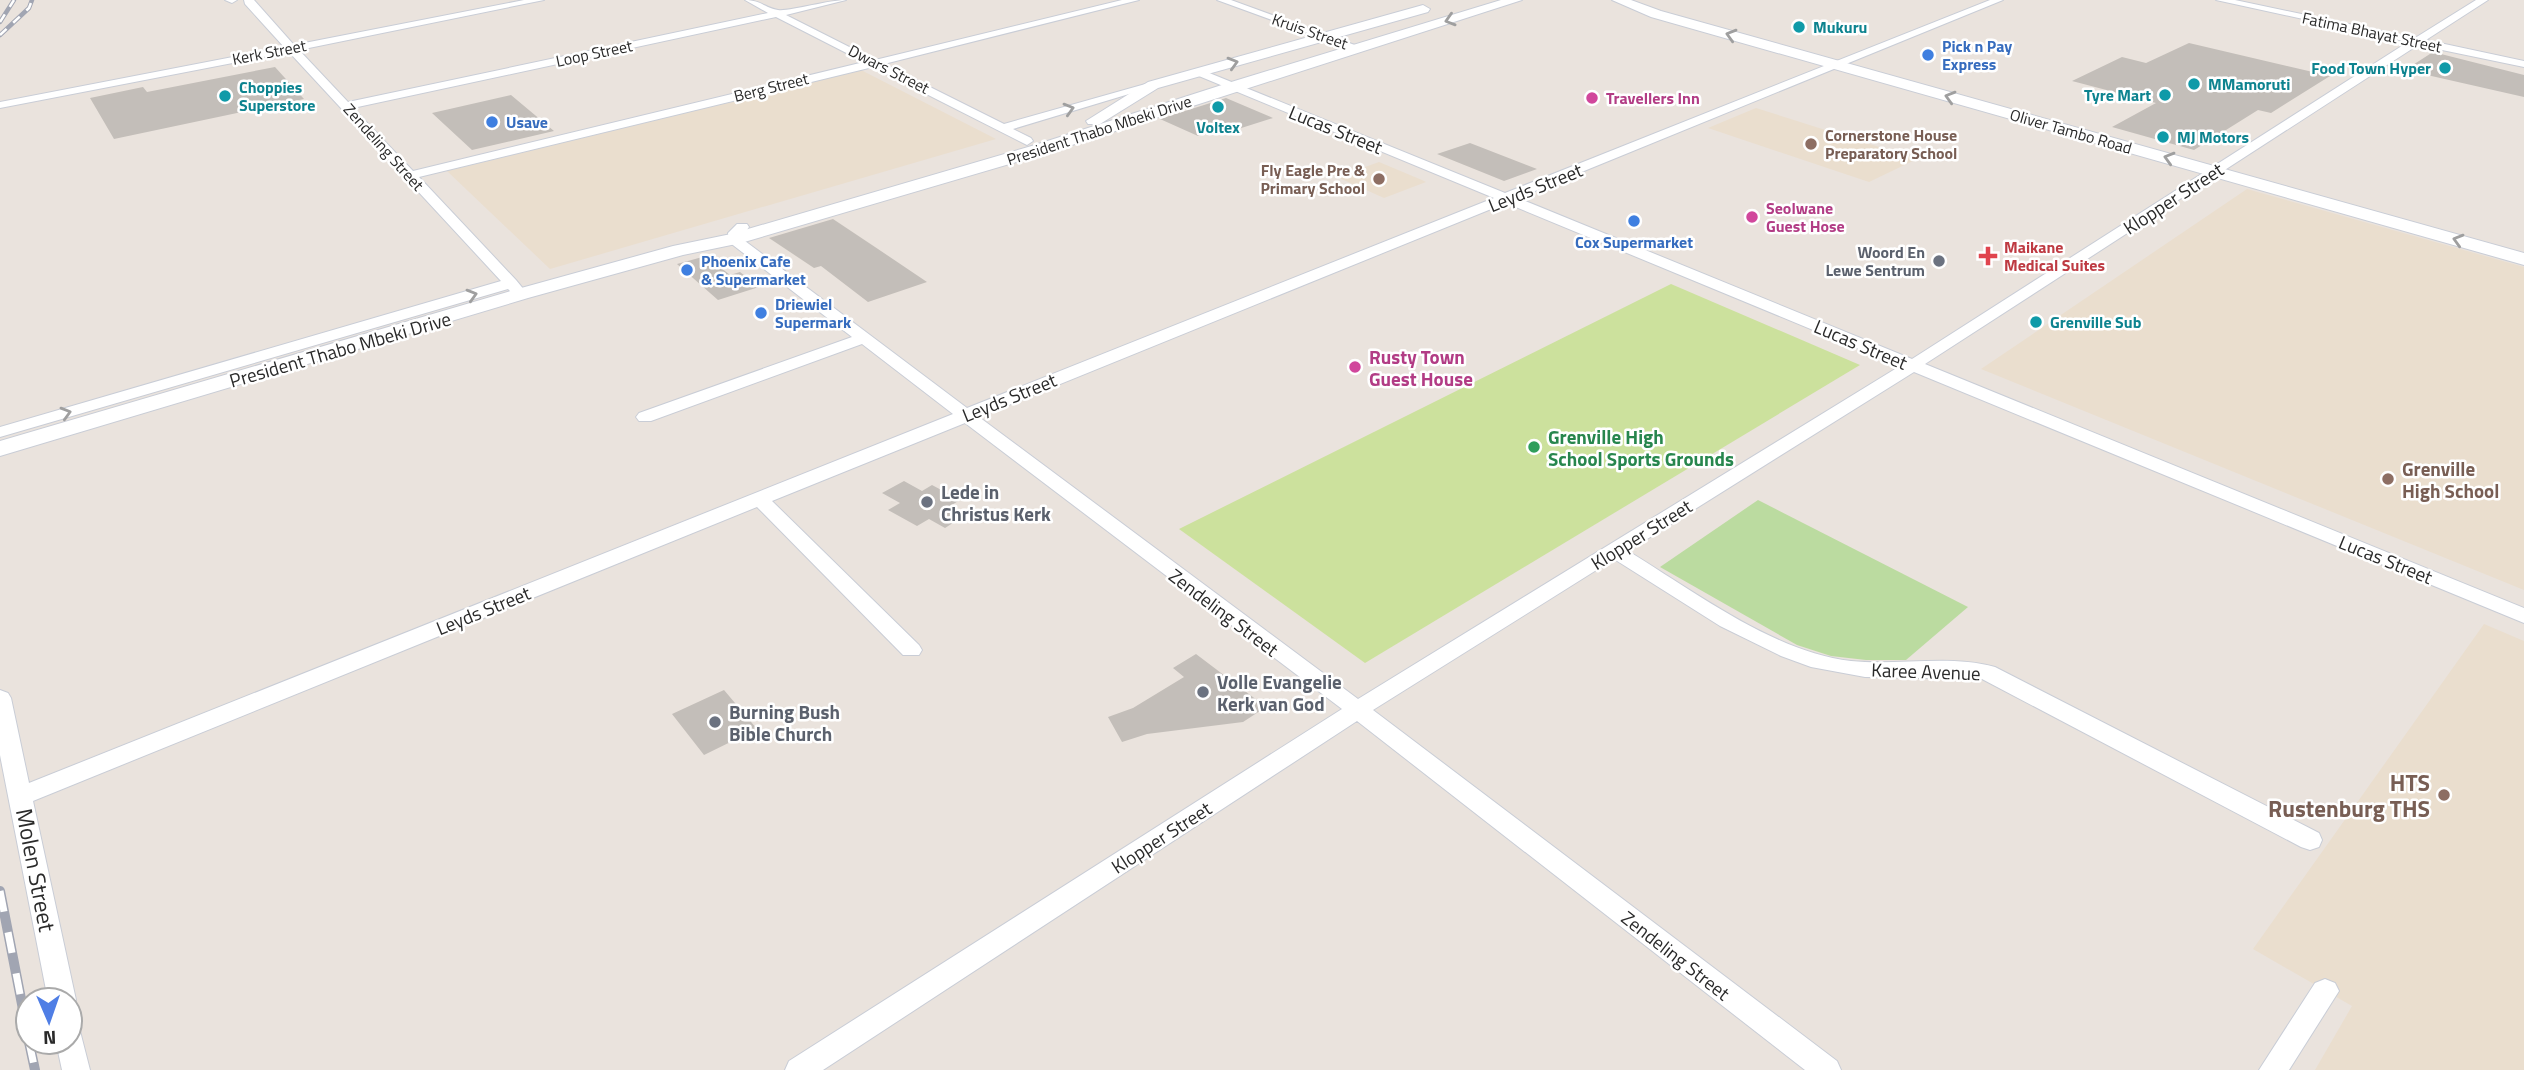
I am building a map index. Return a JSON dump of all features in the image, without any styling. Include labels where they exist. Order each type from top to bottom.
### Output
[{"type":"street","name":"Zendeling Street","points":[[249,0],[289,48],[347,106],[516,289]]},
{"type":"street","name":"Kerk Street","points":[[0,105],[539,0]]},
{"type":"street","name":"Dwars Street","points":[[750,0],[1027,141]]},
{"type":"street","name":"Loop Street","points":[[347,106],[841,0]]},
{"type":"street","name":"Berg Street","points":[[409,176],[1134,0]]},
{"type":"street","name":"Kruis Street","points":[[1222,0],[1358,48]]},
{"type":"street","name":"President Thabo Mbeki Drive","points":[[0,449],[442,319],[516,289],[680,250],[1102,131],[1233,86],[1515,0]]},
{"type":"street","name":"Leyds Street","points":[[21,796],[1998,0]]},
{"type":"street","name":"Fatima Bhayat Street","points":[[2221,0],[2524,64]]},
{"type":"street","name":"Klopper Street","points":[[799,1070],[1358,710],[1913,365],[2300,114],[2483,0]]},
{"type":"street","name":"Oliver Tambo Road","points":[[1624,2],[2524,259]]},
{"type":"street","name":"President Thabo Mbeki Drive","points":[[738,233],[1095,120],[1153,85],[1443,4]]},
{"type":"street","name":"Lucas Street","points":[[1198,72],[2524,615]]},
{"type":"street","points":[[1004,128],[1153,85]]},
{"type":"street","name":"Zendeling Street","points":[[738,233],[863,338],[1204,597],[1358,710],[1827,1070]]},
{"type":"street","points":[[0,432],[516,289]]},
{"type":"street","points":[[645,417],[863,338]]},
{"type":"street","points":[[759,498],[911,650]]},
{"type":"street","name":"Karee Avenue","points":[[1614,551],[1737,624],[1812,661],[1871,670],[1939,668],[1987,672],[2310,840]]},
{"type":"street","name":"Molen Street","points":[[0,698],[59,986]]},
{"type":"street","points":[[2273,1070],[2325,991]]},
{"type":"shaded area","points":[[861,70],[996,139],[550,269],[447,171]]},
{"type":"shaded area","name":"Cornerstone House Preparatory School","points":[[1756,108],[1917,159],[1869,182],[1708,128]]},
{"type":"shaded area","name":"Fly Eagle Pre & Primary School","points":[[1379,162],[1426,182],[1384,198],[1337,177]]},
{"type":"shaded area","name":"Grenville High School","points":[[2247,189],[2524,267],[2524,590],[1981,369]]},
{"type":"shaded area","name":"HTS Rustenburg THS","points":[[2484,624],[2524,641],[2524,1070],[2315,1070],[2352,1006],[2253,949]]},
{"type":"green space","name":"Grenville High School Sports Grounds","points":[[1671,284],[1860,365],[1365,663],[1179,529]]},
{"type":"green space","points":[[1758,500],[1968,607],[1906,660],[1866,660],[1831,656],[1797,645],[1660,567]]},
{"type":"building","points":[[2189,43],[2330,76],[2271,113],[2258,110],[2194,150],[2112,127],[2156,103],[2072,81],[2122,57],[2146,63]]},
{"type":"building","points":[[2433,52],[2524,75],[2524,97],[2405,70]]},
{"type":"building","name":"Choppies Superstore","points":[[275,67],[304,99],[114,139],[90,98],[143,87],[147,92]]},
{"type":"building","name":"Usave","points":[[511,95],[554,131],[472,150],[432,113]]},
{"type":"building","name":"Voltex","points":[[1226,98],[1273,118],[1235,130],[1229,127],[1198,136],[1160,119]]},
{"type":"building","points":[[1470,143],[1537,169],[1504,181],[1437,154]]},
{"type":"building","points":[[833,219],[927,282],[868,302],[821,266],[814,268],[769,238]]},
{"type":"building","points":[[706,256],[730,275],[740,272],[759,287],[718,300],[677,264]]},
{"type":"building","name":"Lede in Christus Kerk","points":[[904,481],[922,491],[932,485],[960,500],[950,506],[967,514],[945,528],[929,519],[917,526],[888,510],[900,503],[882,493]]},
{"type":"building","name":"Volle Evangelie Kerk van God","points":[[1196,654],[1266,707],[1243,722],[1147,734],[1122,742],[1108,717],[1133,708],[1184,677],[1173,668]]},
{"type":"building","name":"Burning Bush Bible Church","points":[[724,690],[757,729],[704,755],[672,714]]},
{"type":"railway","points":[[0,22],[14,0]]},
{"type":"railway","points":[[0,35],[29,8],[32,0]]},
{"type":"railway","points":[[0,891],[18,986]]},
{"type":"railway","points":[[32,1056],[35,1070]]},
{"type":"place","name":"Mukuru","points":[[1799,27]]},
{"type":"place","name":"Pick n Pay Express","points":[[1928,55]]},
{"type":"place","name":"Food Town Hyper","points":[[2445,68]]},
{"type":"place","name":"MMamoruti","points":[[2194,84]]},
{"type":"place","name":"Tyre Mart","points":[[2165,95]]},
{"type":"place","name":"Choppies Superstore","points":[[225,96]]},
{"type":"place","name":"Travellers Inn","points":[[1592,98]]},
{"type":"place","name":"Voltex","points":[[1218,107]]},
{"type":"place","name":"Usave","points":[[492,122]]},
{"type":"place","name":"MJ Motors","points":[[2163,137]]},
{"type":"place","name":"Cornerstone House Preparatory School","points":[[1811,144]]},
{"type":"place","name":"Fly Eagle Pre & Primary School","points":[[1379,179]]},
{"type":"place","name":"Seolwane Guest Hose","points":[[1752,217]]},
{"type":"place","name":"Cox Supermarket","points":[[1634,221]]},
{"type":"place","name":"Maikane Medical Suites","points":[[1988,256]]},
{"type":"place","name":"Woord En Lewe Sentrum","points":[[1939,261]]},
{"type":"place","name":"Phoenix Cafe & Supermarket","points":[[687,270]]},
{"type":"place","name":"Driewiel Supermark","points":[[761,313]]},
{"type":"place","name":"Grenville Sub","points":[[2036,322]]},
{"type":"place","name":"Rusty Town Guest House","points":[[1355,367]]},
{"type":"place","name":"Grenville High School Sports Grounds","points":[[1534,447]]},
{"type":"place","name":"Grenville High School","points":[[2388,479]]},
{"type":"place","name":"Lede in Christus Kerk","points":[[927,502]]},
{"type":"place","name":"Volle Evangelie Kerk van God","points":[[1203,692]]},
{"type":"place","name":"Burning Bush Bible Church","points":[[715,722]]},
{"type":"place","name":"HTS Rustenburg THS","points":[[2444,795]]}]
